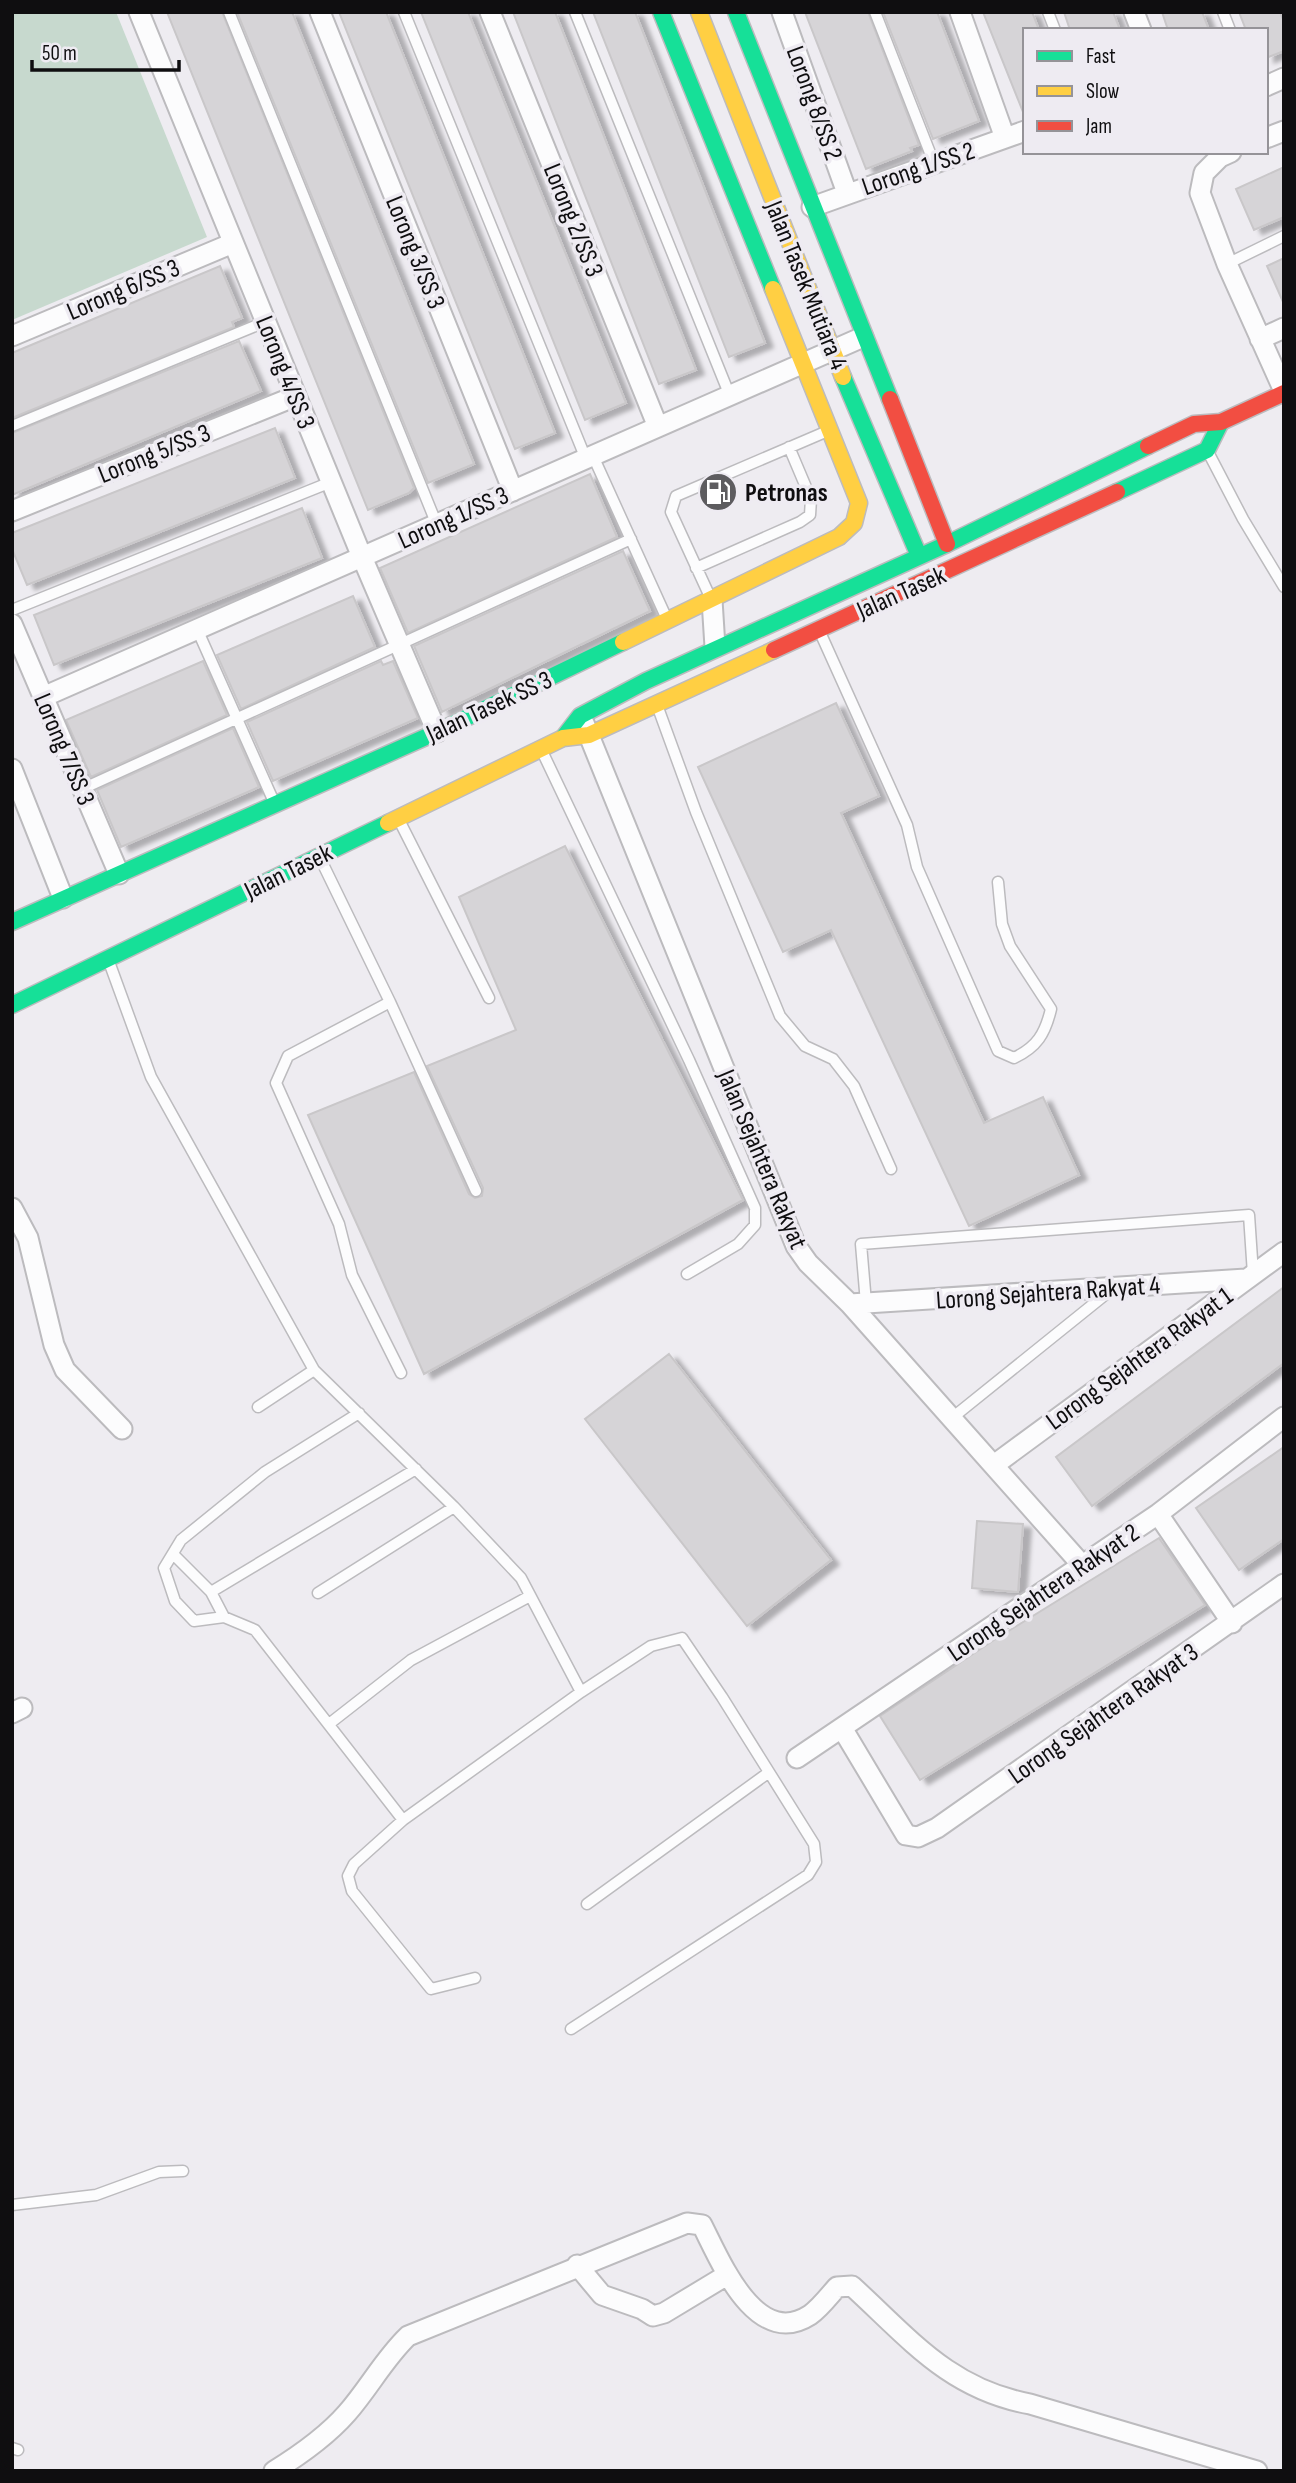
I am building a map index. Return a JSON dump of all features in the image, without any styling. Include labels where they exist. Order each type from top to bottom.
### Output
[{"type":"street","name":"Lorong 4/SS 3","points":[[139,12],[436,732]]},
{"type":"street","name":"Lorong 3/SS 3","points":[[320,12],[513,491]]},
{"type":"street","name":"Lorong 2/SS 3","points":[[490,12],[659,427]]},
{"type":"street","points":[[661,12],[830,430]]},
{"type":"street","name":"Jalan Tasek Mutiara 4","points":[[699,12],[832,351],[919,556]]},
{"type":"street","name":"Jalan Tasek Mutiara 4","points":[[736,12],[944,550]]},
{"type":"street","name":"Lorong 8/SS 2","points":[[782,12],[847,193]]},
{"type":"street","points":[[960,12],[1005,138]]},
{"type":"street","points":[[1268,85],[1284,78]]},
{"type":"street","name":"Lorong 1/SS 2","points":[[812,207],[1023,132]]},
{"type":"street","points":[[1226,155],[1204,173],[1200,193],[1227,264],[1284,392]]},
{"type":"street","name":"Lorong 6/SS 3","points":[[12,336],[233,243]]},
{"type":"street","points":[[1260,339],[1284,328]]},
{"type":"street","name":"Lorong 1/SS 3","points":[[43,697],[863,337]]},
{"type":"street","name":"Jalan Tasek","points":[[564,738],[580,716],[715,647],[919,556],[944,550],[1194,424],[1220,422],[1284,392]]},
{"type":"street","name":"Lorong 5/SS 3","points":[[12,511],[296,396]]},
{"type":"street","points":[[1207,450],[1220,422]]},
{"type":"street","name":"Jalan Tasek SS 3","points":[[12,922],[436,732],[839,537],[853,526],[858,517],[859,503],[830,430]]},
{"type":"street","name":"Jalan Tasek","points":[[12,1005],[564,738],[589,735],[657,705],[1207,450]]},
{"type":"street","points":[[917,585],[944,550],[995,549]]},
{"type":"street","points":[[712,600],[715,647]]},
{"type":"street","name":"Lorong 7/SS 3","points":[[12,624],[119,874]]},
{"type":"street","name":"Jalan Sejahtera Rakyat","points":[[580,716],[796,1246],[808,1263],[858,1304],[952,1418],[1082,1565]]},
{"type":"street","points":[[12,769],[64,898]]},
{"type":"street","points":[[12,1208],[28,1238],[54,1345],[65,1370],[122,1429]]},
{"type":"street","name":"Lorong Sejahtera Rakyat 1","points":[[994,1465],[1284,1252]]},
{"type":"street","name":"Lorong Sejahtera Rakyat 4","points":[[858,1304],[1250,1276]]},
{"type":"street","name":"Lorong Sejahtera Rakyat 2","points":[[797,1758],[1158,1514],[1284,1417]]},
{"type":"street","points":[[1158,1514],[1232,1623]]},
{"type":"street","name":"Lorong Sejahtera Rakyat 3","points":[[842,1728],[906,1835],[918,1836],[937,1828],[1284,1584]]},
{"type":"street","points":[[274,2471],[304,2453],[347,2413],[391,2352],[408,2336],[577,2265],[687,2223],[697,2222],[702,2225],[727,2275],[756,2313],[777,2322],[797,2320],[810,2315],[837,2287],[852,2286],[940,2366],[996,2398],[1030,2404],[1257,2471]]},
{"type":"street","points":[[577,2265],[602,2295],[642,2309],[653,2316],[673,2308],[727,2275]]},
{"type":"lane","points":[[229,12],[437,525]]},
{"type":"lane","points":[[404,12],[589,458],[631,539],[668,621]]},
{"type":"lane","points":[[575,12],[730,396]]},
{"type":"lane","points":[[875,12],[934,163]]},
{"type":"lane","points":[[1227,264],[1284,236]]},
{"type":"lane","points":[[12,426],[265,321]]},
{"type":"lane","points":[[1194,424],[1243,519],[1284,587]]},
{"type":"lane","points":[[712,600],[671,512],[677,496],[830,430]]},
{"type":"lane","points":[[696,568],[800,522],[810,515],[811,499],[789,447]]},
{"type":"lane","points":[[12,610],[331,482]]},
{"type":"lane","points":[[82,789],[631,539]]},
{"type":"lane","points":[[197,629],[275,804]]},
{"type":"lane","points":[[818,629],[907,825],[917,867],[998,1051],[1014,1058],[1033,1049],[1046,1029],[1051,1009],[1010,946],[1002,924],[998,882]]},
{"type":"lane","points":[[657,705],[705,834],[780,1016],[805,1046],[833,1059],[854,1086],[891,1169]]},
{"type":"lane","points":[[541,749],[684,1048],[755,1208],[755,1225],[738,1244],[687,1274]]},
{"type":"lane","points":[[397,817],[489,998]]},
{"type":"lane","points":[[319,856],[390,1002],[476,1191]]},
{"type":"lane","points":[[108,959],[151,1077],[314,1370],[454,1507],[521,1578],[581,1692]]},
{"type":"lane","points":[[390,1002],[288,1056],[276,1083],[339,1224],[352,1275],[401,1373]]},
{"type":"lane","points":[[858,1304],[862,1244],[1249,1215],[1250,1276]]},
{"type":"lane","points":[[952,1418],[1114,1287]]},
{"type":"lane","points":[[258,1408],[314,1370]]},
{"type":"lane","points":[[359,1413],[265,1472],[181,1540],[164,1568],[175,1601],[194,1622],[224,1617],[255,1630],[403,1820]]},
{"type":"lane","points":[[211,1592],[416,1469]]},
{"type":"lane","points":[[318,1593],[454,1507]]},
{"type":"lane","points":[[173,1554],[211,1592],[224,1617]]},
{"type":"lane","points":[[329,1724],[411,1660],[530,1596]]},
{"type":"lane","points":[[475,1978],[431,1989],[352,1891],[348,1876],[354,1864],[403,1820],[581,1692],[651,1646],[682,1638],[814,1844],[816,1862],[808,1875],[571,2029]]},
{"type":"lane","points":[[587,1904],[768,1773]]},
{"type":"lane","points":[[12,2206],[96,2195],[159,2172],[183,2171]]},
{"type":"green space","points":[[116,12],[207,237],[12,320],[12,13]]},
{"type":"building","points":[[167,12],[222,12],[414,488],[409,493],[368,510]]},
{"type":"building","points":[[237,12],[292,12],[474,464],[428,483]]},
{"type":"building","points":[[339,12],[386,12],[555,433],[515,449]]},
{"type":"building","points":[[421,12],[468,12],[626,403],[585,420]]},
{"type":"building","points":[[513,12],[555,12],[696,370],[659,384]]},
{"type":"building","points":[[593,12],[635,12],[765,343],[729,357]]},
{"type":"building","points":[[805,12],[868,12],[919,145],[910,148],[912,151],[866,169]]},
{"type":"building","points":[[883,12],[937,12],[979,121],[933,139]]},
{"type":"building","points":[[983,12],[1032,12],[1038,28],[1023,28],[1023,112]]},
{"type":"building","points":[[1064,12],[1113,12],[1119,28],[1069,28]]},
{"type":"building","points":[[1162,12],[1202,12],[1208,28],[1167,28]]},
{"type":"building","points":[[1239,12],[1280,12],[1284,22],[1284,51],[1268,57],[1268,28],[1245,28]]},
{"type":"building","points":[[1284,167],[1284,217],[1254,230],[1236,189]]},
{"type":"building","points":[[1284,258],[1284,304],[1267,266]]},
{"type":"building","points":[[220,266],[242,318],[232,322],[234,327],[12,418],[12,353]]},
{"type":"building","points":[[239,341],[261,391],[12,495],[12,433]]},
{"type":"building","points":[[275,428],[295,478],[27,585],[12,549],[12,533]]},
{"type":"building","points":[[590,474],[617,537],[408,633],[380,568]]},
{"type":"building","points":[[302,508],[322,558],[54,665],[34,615]]},
{"type":"building","points":[[623,551],[650,611],[442,712],[414,646]]},
{"type":"building","points":[[353,596],[375,647],[241,709],[217,655]]},
{"type":"building","points":[[203,661],[227,715],[91,777],[66,720]]},
{"type":"building","points":[[381,661],[383,665],[393,661],[418,718],[273,781],[247,722]]},
{"type":"building","points":[[836,703],[879,796],[841,813],[984,1123],[1043,1097],[1079,1175],[969,1226],[831,930],[783,952],[698,767]]},
{"type":"building","points":[[233,728],[259,787],[121,847],[97,790]]},
{"type":"building","points":[[565,846],[743,1200],[424,1374],[308,1115],[414,1072],[469,1194],[475,1198],[482,1196],[483,1188],[427,1066],[516,1030],[459,897]]},
{"type":"building","points":[[1284,1287],[1284,1363],[1092,1506],[1056,1457]]},
{"type":"building","points":[[669,1354],[831,1560],[747,1626],[585,1419]]},
{"type":"building","points":[[1284,1447],[1284,1539],[1239,1570],[1196,1508]]},
{"type":"building","points":[[977,1521],[1023,1524],[1018,1592],[972,1588]]},
{"type":"building","points":[[1159,1538],[1205,1605],[920,1780],[880,1716],[994,1640]]},
{"type":"traffic: fast","points":[[661,12],[773,289]]},
{"type":"traffic: fast","points":[[736,12],[890,399]]},
{"type":"traffic: fast","points":[[843,377],[919,556]]},
{"type":"traffic: fast","points":[[1117,492],[1207,450],[1221,422]]},
{"type":"traffic: fast","points":[[563,738],[580,716],[646,681],[947,544],[1148,446]]},
{"type":"traffic: fast","points":[[12,922],[437,732],[623,642]]},
{"type":"traffic: fast","points":[[12,1005],[388,823]]},
{"type":"traffic: slow","points":[[699,12],[843,377]]},
{"type":"traffic: slow","points":[[623,642],[839,537],[854,523],[859,503],[773,289]]},
{"type":"traffic: slow","points":[[388,823],[563,738],[589,735],[774,650]]},
{"type":"traffic: jam","points":[[1148,446],[1194,424],[1221,422],[1284,393]]},
{"type":"traffic: jam","points":[[890,399],[947,544]]},
{"type":"traffic: jam","points":[[774,650],[1117,492]]},
{"type":"place","name":"Petronas","points":[[718,492]]}]
